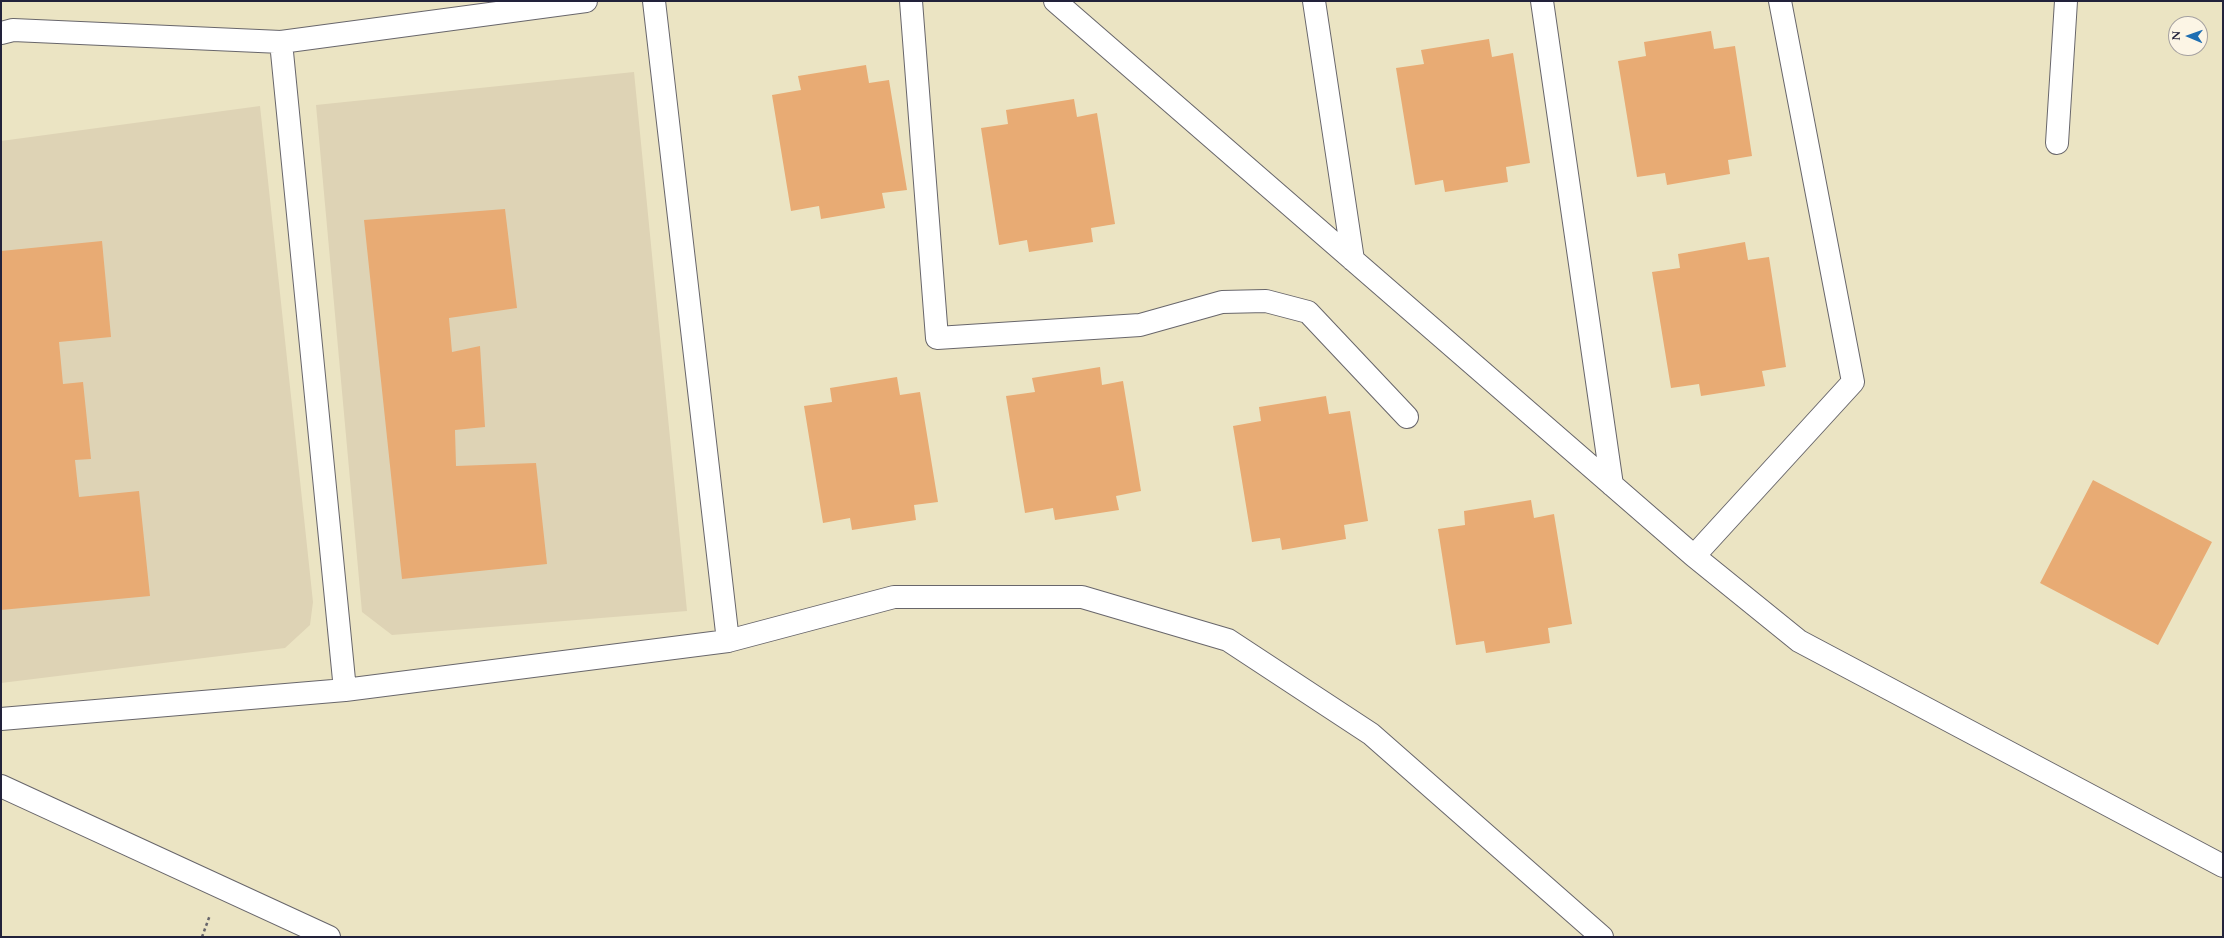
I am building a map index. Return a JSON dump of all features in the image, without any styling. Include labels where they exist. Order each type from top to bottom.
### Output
[{"type":"street","points":[[1,33],[12,30],[281,42],[586,1]]},
{"type":"street","points":[[654,1],[728,641]]},
{"type":"street","points":[[911,1],[937,338],[1140,325],[1222,302],[1266,301],[1308,312],[1407,418]]},
{"type":"street","points":[[1055,1],[1694,556],[1798,641],[2223,866]]},
{"type":"street","points":[[1314,1],[1353,260]]},
{"type":"street","points":[[1542,1],[1612,485]]},
{"type":"street","points":[[1694,556],[1853,382],[1780,1]]},
{"type":"street","points":[[2057,143],[2066,1]]},
{"type":"street","points":[[281,42],[345,690]]},
{"type":"street","points":[[1,719],[345,690],[728,641],[894,597],[1082,597],[1228,640],[1371,734],[1602,937]]},
{"type":"street","points":[[1,786],[329,937]]},
{"type":"shaded area","points":[[634,72],[687,611],[392,635],[362,612],[316,105]]},
{"type":"shaded area","points":[[260,106],[313,602],[310,625],[285,648],[1,683],[1,141]]},
{"type":"building","points":[[1711,31],[1714,49],[1735,46],[1752,156],[1728,160],[1730,174],[1667,185],[1665,173],[1637,177],[1618,61],[1646,56],[1644,42]]},
{"type":"building","points":[[1489,39],[1492,57],[1513,53],[1530,163],[1506,167],[1508,182],[1445,192],[1443,180],[1415,185],[1396,68],[1424,64],[1421,50]]},
{"type":"building","points":[[866,65],[869,83],[889,80],[907,190],[882,193],[885,208],[821,219],[819,206],[791,211],[772,95],[801,90],[798,76]]},
{"type":"building","points":[[1074,99],[1077,117],[1097,113],[1115,224],[1091,228],[1093,242],[1029,252],[1027,240],[999,245],[981,128],[1008,124],[1006,110]]},
{"type":"building","points":[[505,209],[517,308],[449,318],[452,352],[480,346],[485,427],[455,430],[456,466],[536,463],[547,564],[402,579],[364,220]]},
{"type":"building","points":[[102,241],[111,337],[59,342],[63,384],[83,382],[91,459],[75,460],[79,497],[139,491],[150,596],[1,610],[1,251]]},
{"type":"building","points":[[1745,242],[1748,260],[1769,257],[1786,367],[1762,371],[1765,386],[1701,396],[1699,384],[1671,388],[1652,272],[1680,268],[1678,254]]},
{"type":"building","points":[[1100,367],[1102,385],[1123,381],[1141,491],[1116,496],[1119,510],[1055,520],[1053,508],[1025,513],[1006,396],[1035,392],[1032,378]]},
{"type":"building","points":[[897,377],[900,395],[920,392],[938,502],[914,505],[916,520],[852,530],[850,518],[823,523],[804,406],[832,402],[830,388]]},
{"type":"building","points":[[1326,396],[1329,414],[1350,411],[1368,521],[1344,525],[1346,539],[1282,550],[1280,538],[1252,542],[1233,426],[1261,421],[1259,407]]},
{"type":"building","points":[[2093,480],[2212,542],[2158,645],[2040,583]]},
{"type":"building","points":[[1531,500],[1534,518],[1554,514],[1572,624],[1548,628],[1550,643],[1486,653],[1484,641],[1456,645],[1438,529],[1465,525],[1464,511]]}]
